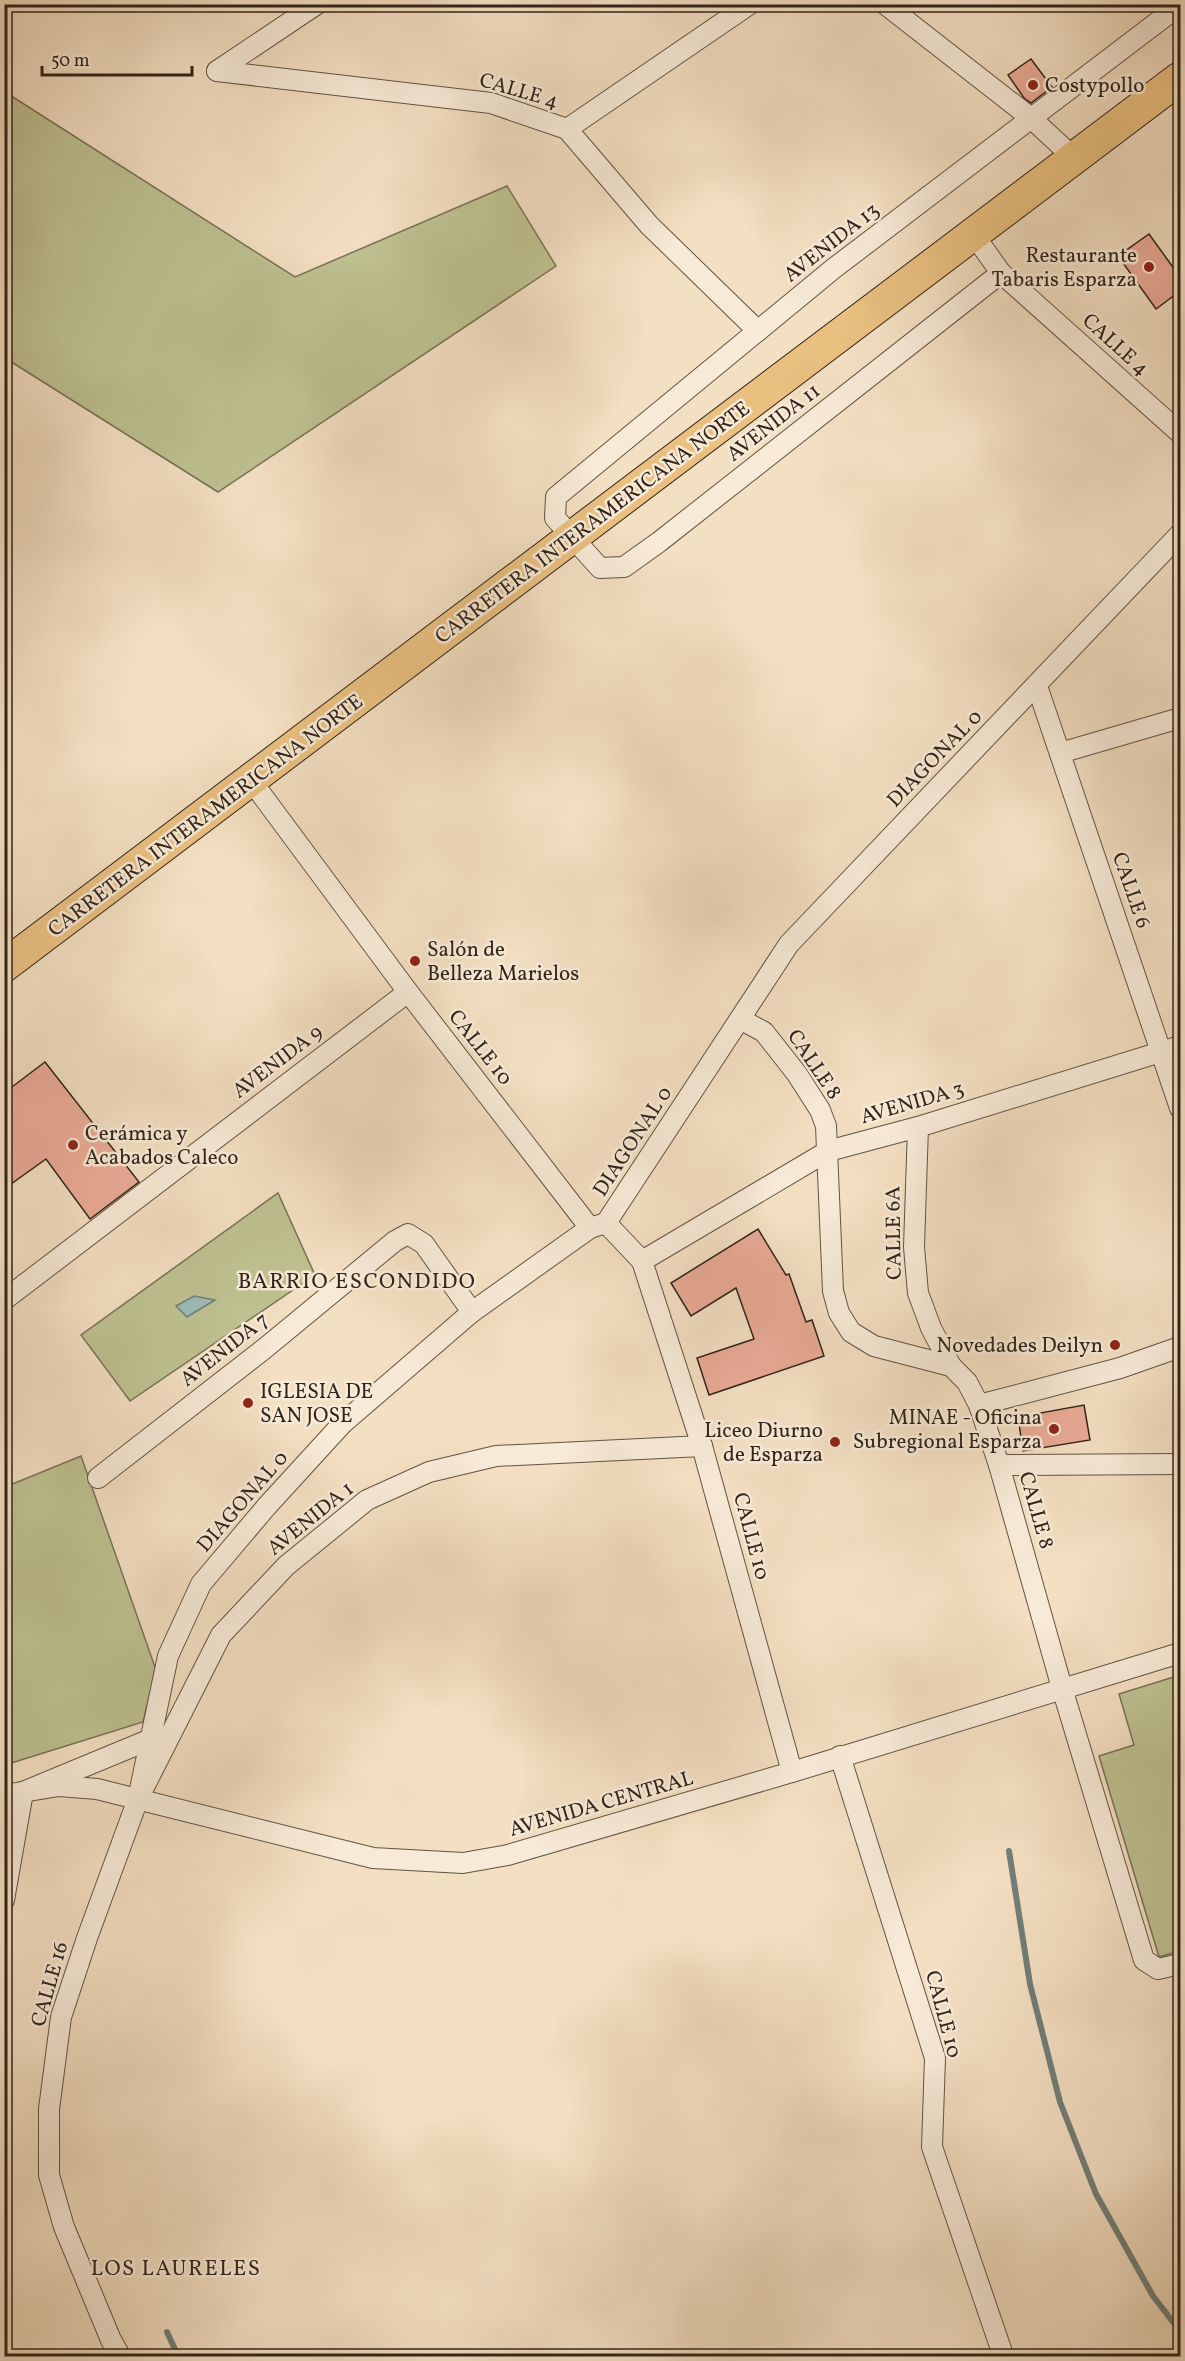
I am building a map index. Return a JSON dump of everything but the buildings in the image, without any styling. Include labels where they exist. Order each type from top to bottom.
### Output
[{"type":"highway","name":"CARRETERA INTERAMERICANA NORTE","points":[[4,966],[1180,78]]},
{"type":"highway","points":[[1145,105],[1175,101],[1180,97]]},
{"type":"street","name":"CALLE 4","points":[[317,4],[217,71],[491,103],[567,129],[649,225],[758,331]]},
{"type":"street","points":[[567,129],[750,4]]},
{"type":"street","points":[[885,4],[1031,118],[1074,158]]},
{"type":"street","name":"AVENIDA 13","points":[[572,539],[555,518],[556,497],[833,269],[1180,5]]},
{"type":"street","name":"CALLE 4","points":[[974,235],[1001,273],[1180,433]]},
{"type":"street","name":"AVENIDA 11","points":[[572,539],[600,568],[624,567],[659,542],[1001,273]]},
{"type":"street","name":"DIAGONAL 0","points":[[138,1798],[168,1656],[201,1584],[267,1506],[342,1424],[472,1312],[598,1225],[789,944],[1180,534]]},
{"type":"street","name":"CALLE 6","points":[[1037,686],[1180,1108]]},
{"type":"street","points":[[1060,753],[1180,718]]},
{"type":"street","name":"CALLE 10","points":[[250,779],[408,992],[598,1225],[642,1262],[702,1446],[792,1772]]},
{"type":"street","name":"AVENIDA 9","points":[[4,1300],[408,992]]},
{"type":"street","name":"CALLE 8","points":[[740,1019],[764,1032],[797,1074],[820,1110],[826,1126],[833,1291],[838,1313],[851,1332],[874,1346],[951,1366],[967,1382],[979,1405],[999,1465],[1062,1688],[1144,1960],[1158,1969],[1180,1964]]},
{"type":"street","name":"AVENIDA 3","points":[[642,1262],[828,1151],[918,1127],[1180,1046]]},
{"type":"street","name":"CALLE 6A","points":[[918,1127],[914,1247],[918,1293],[931,1328],[951,1366]]},
{"type":"street","name":"AVENIDA 7","points":[[98,1478],[264,1349],[395,1241],[408,1234],[424,1244],[472,1312]]},
{"type":"street","points":[[979,1405],[1120,1368],[1180,1347]]},
{"type":"street","name":"AVENIDA 1","points":[[138,1798],[221,1635],[286,1566],[367,1500],[429,1472],[496,1456],[702,1446]]},
{"type":"street","points":[[999,1465],[1180,1464]]},
{"type":"street","name":"AVENIDA CENTRAL","points":[[14,1794],[59,1786],[97,1789],[373,1858],[463,1863],[508,1855],[792,1772],[1180,1653]]},
{"type":"street","points":[[4,1900],[14,1794],[151,1739]]},
{"type":"street","name":"CALLE 10","points":[[840,1756],[936,2058],[932,2147],[1003,2355]]},
{"type":"street","name":"CALLE 16","points":[[120,2356],[63,2227],[49,2175],[49,2109],[61,2017],[138,1798]]},
{"type":"green space","points":[[5,92],[295,277],[507,186],[556,266],[218,492],[5,358]]},
{"type":"green space","points":[[278,1193],[315,1275],[130,1401],[81,1335]]},
{"type":"green space","points":[[81,1456],[156,1670],[143,1722],[5,1765],[5,1487]]},
{"type":"green space","points":[[1180,1675],[1180,1951],[1159,1957],[1099,1756],[1134,1745],[1119,1694]]},
{"type":"water","points":[[194,1296],[215,1300],[187,1317],[176,1306]]},
{"type":"waterway","points":[[1009,1851],[1030,1984],[1060,2102],[1096,2194],[1153,2296],[1180,2331]]},
{"type":"waterway","points":[[167,2332],[178,2356]]},
{"type":"place","name":"Costypollo","points":[[1033,85]]},
{"type":"place","name":"Restaurante Tabaris Esparza","points":[[1149,267]]},
{"type":"place","name":"Salón de Belleza Marielos","points":[[415,961]]},
{"type":"place","name":"Cerámica y Acabados Caleco","points":[[73,1145]]},
{"type":"place","name":"Novedades Deilyn","points":[[1115,1345]]},
{"type":"place","name":"IGLESIA DE SAN JOSE","points":[[248,1403]]},
{"type":"place","name":"MINAE - Oficina Subregional Esparza","points":[[1054,1429]]},
{"type":"place","name":"Liceo Diurno de Esparza","points":[[835,1442]]},
{"type":"district","name":"BARRIO ESCONDIDO","points":[[357,1280]]},
{"type":"district","name":"LOS LAURELES","points":[[176,2267]]}]
